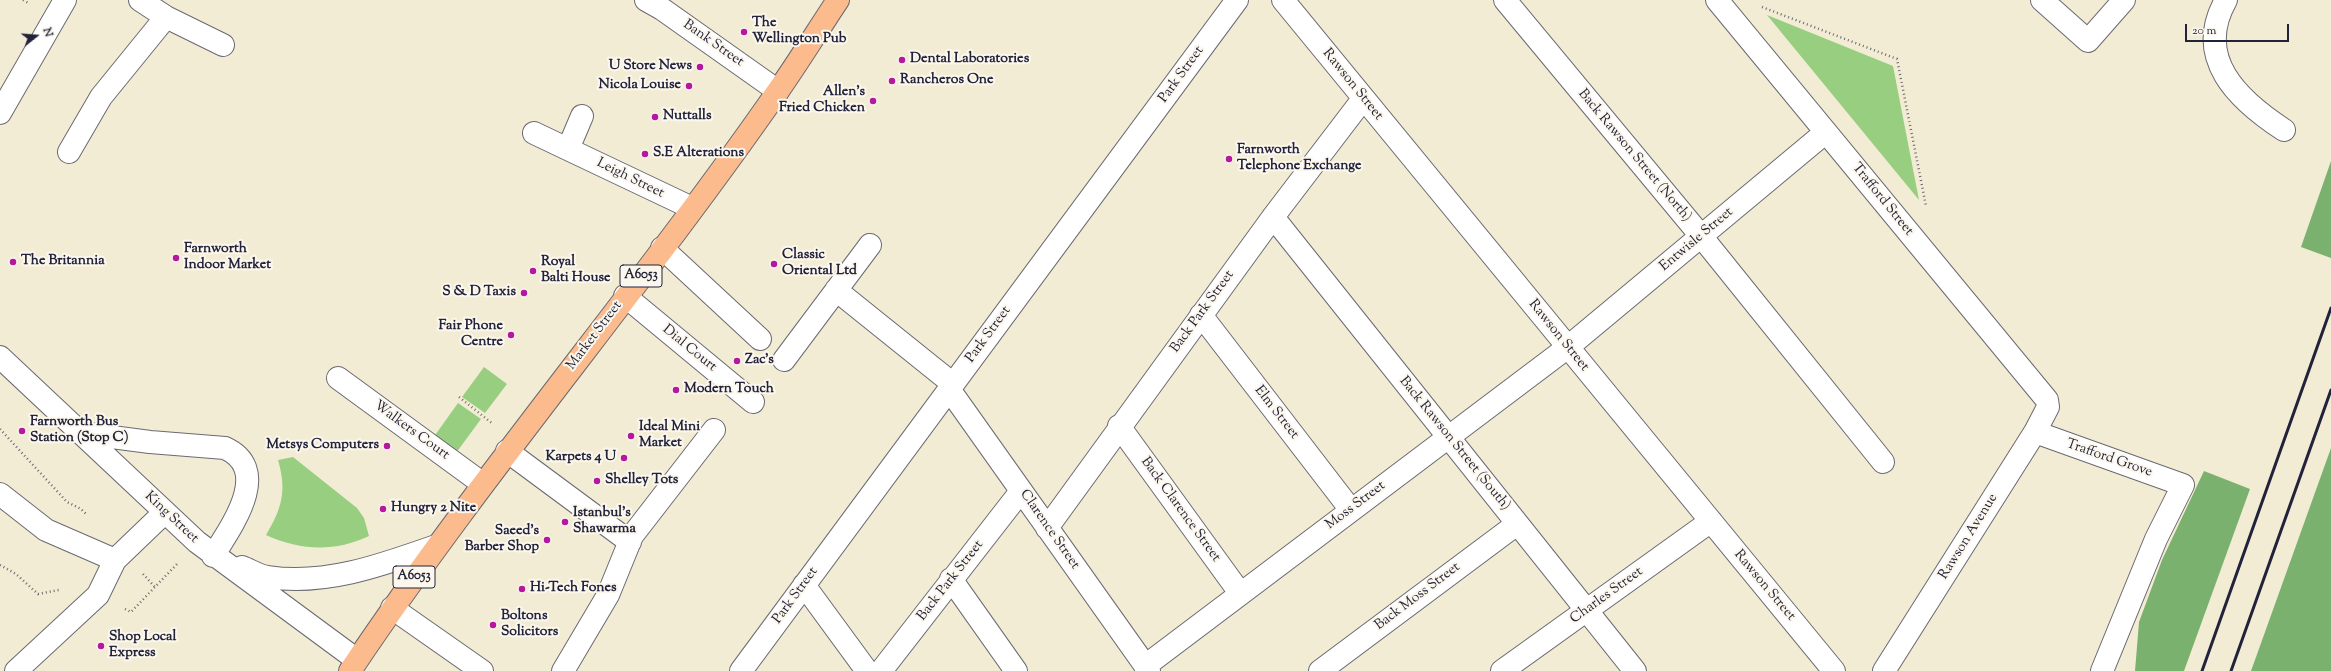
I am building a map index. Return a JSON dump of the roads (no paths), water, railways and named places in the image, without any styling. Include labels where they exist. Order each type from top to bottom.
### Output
[{"type":"main road","name":"Market Street","points":[[354,665],[436,546],[662,248],[778,91],[838,0]]},
{"type":"street","points":[[0,113],[65,0]]},
{"type":"street","points":[[140,0],[166,17],[223,44]]},
{"type":"street","name":"Bank Street","points":[[646,0],[662,9],[778,91]]},
{"type":"street","name":"Park Street","points":[[741,671],[1237,0]]},
{"type":"street","name":"Rawson Street","points":[[1283,0],[1834,671]]},
{"type":"street","name":"Back Rawson Street (North)","points":[[1505,0],[1701,236],[1883,462]]},
{"type":"street","points":[[2042,0],[2088,41],[2124,0]]},
{"type":"street","points":[[2226,0],[2220,10],[2214,35],[2219,68],[2238,93],[2269,120],[2284,130]]},
{"type":"street","name":"Trafford Street","points":[[1723,6],[2046,400]]},
{"type":"street","points":[[69,152],[101,97],[166,17]]},
{"type":"street","name":"Back Park Street","points":[[1047,528],[1119,426],[1273,217],[1363,99]]},
{"type":"street","points":[[568,149],[582,116]]},
{"type":"street","name":"Entwisle Street","points":[[1568,347],[1826,132]]},
{"type":"street","name":"Leigh Street","points":[[534,133],[692,208]]},
{"type":"street","name":"Back Rawson Street (South)","points":[[1273,217],[1635,671]]},
{"type":"street","points":[[784,360],[870,245]]},
{"type":"street","points":[[662,248],[760,339]]},
{"type":"street","name":"Clarence Street","points":[[836,290],[951,387],[1021,491],[1147,668]]},
{"type":"street","name":"Dial Court","points":[[625,296],[753,402]]},
{"type":"street","name":"Elm Street","points":[[1201,315],[1351,510]]},
{"type":"street","name":"Moss Street","points":[[1147,668],[1240,593],[1568,347]]},
{"type":"street","name":"King Street","points":[[2,362],[81,433],[164,512],[213,556],[354,665]]},
{"type":"street","name":"Walkers Court","points":[[338,378],[483,484]]},
{"type":"street","name":"Rawson Avenue","points":[[1884,671],[2035,432],[2048,407],[2046,400]]},
{"type":"street","name":"Back Clarence Street","points":[[1119,426],[1240,593]]},
{"type":"street","points":[[563,671],[608,595],[630,542],[714,430]]},
{"type":"street","name":"Trafford Grove","points":[[2035,432],[2183,485],[2156,539],[2102,671]]},
{"type":"street","points":[[81,433],[150,442],[225,448],[235,453],[242,462],[247,477],[246,493],[238,516],[213,556],[266,577],[310,580],[334,576],[390,562],[436,546]]},
{"type":"street","points":[[507,451],[630,542]]},
{"type":"street","name":"Back Park Street","points":[[881,671],[951,579],[1021,491]]},
{"type":"street","points":[[0,494],[46,530],[119,556]]},
{"type":"street","points":[[16,671],[98,595],[119,556],[164,512]]},
{"type":"street","name":"Charles Street","points":[[1502,671],[1711,521]]},
{"type":"street","name":"Back Moss Street","points":[[1320,671],[1517,524]]},
{"type":"street","points":[[951,579],[1016,671]]},
{"type":"street","points":[[804,586],[868,671]]},
{"type":"street","points":[[392,608],[482,671]]},
{"type":"railway","points":[[2202,671],[2331,308]]},
{"type":"railway","points":[[2231,671],[2331,390]]},
{"type":"place","name":"The Wellington Pub","points":[[744,32]]},
{"type":"place","name":"Dental Laboratories","points":[[902,60]]},
{"type":"place","name":"U Store News","points":[[700,67]]},
{"type":"place","name":"Rancheros One","points":[[892,81]]},
{"type":"place","name":"Nicola Louise","points":[[689,86]]},
{"type":"place","name":"Allen's Fried Chicken","points":[[873,101]]},
{"type":"place","name":"Nuttalls","points":[[655,117]]},
{"type":"place","name":"S.E Alterations","points":[[645,154]]},
{"type":"place","name":"Farnworth Telephone Exchange","points":[[1229,159]]},
{"type":"place","name":"Farnworth Indoor Market","points":[[176,258]]},
{"type":"place","name":"The Britannia","points":[[13,262]]},
{"type":"place","name":"Classic Oriental Ltd","points":[[774,264]]},
{"type":"place","name":"Royal Balti House","points":[[533,271]]},
{"type":"place","name":"S & D Taxis","points":[[524,293]]},
{"type":"place","name":"Fair Phone Centre","points":[[511,335]]},
{"type":"place","name":"Zac's","points":[[737,361]]},
{"type":"place","name":"Modern Touch","points":[[676,390]]},
{"type":"place","name":"Farnworth Bus Station (Stop C)","points":[[22,431]]},
{"type":"place","name":"Ideal Mini Market","points":[[631,436]]},
{"type":"place","name":"Metsys Computers","points":[[387,446]]},
{"type":"place","name":"Karpets 4 U","points":[[624,458]]},
{"type":"place","name":"Shelley Tots","points":[[597,481]]},
{"type":"place","name":"Hungry 2 Nite","points":[[383,509]]},
{"type":"place","name":"Istanbul's Shawarma","points":[[565,522]]},
{"type":"place","name":"Saeed's Barber Shop","points":[[547,540]]},
{"type":"place","name":"Hi-Tech Fones","points":[[522,589]]},
{"type":"place","name":"Boltons Solicitors","points":[[493,625]]},
{"type":"place","name":"Shop Local Express","points":[[101,646]]}]
